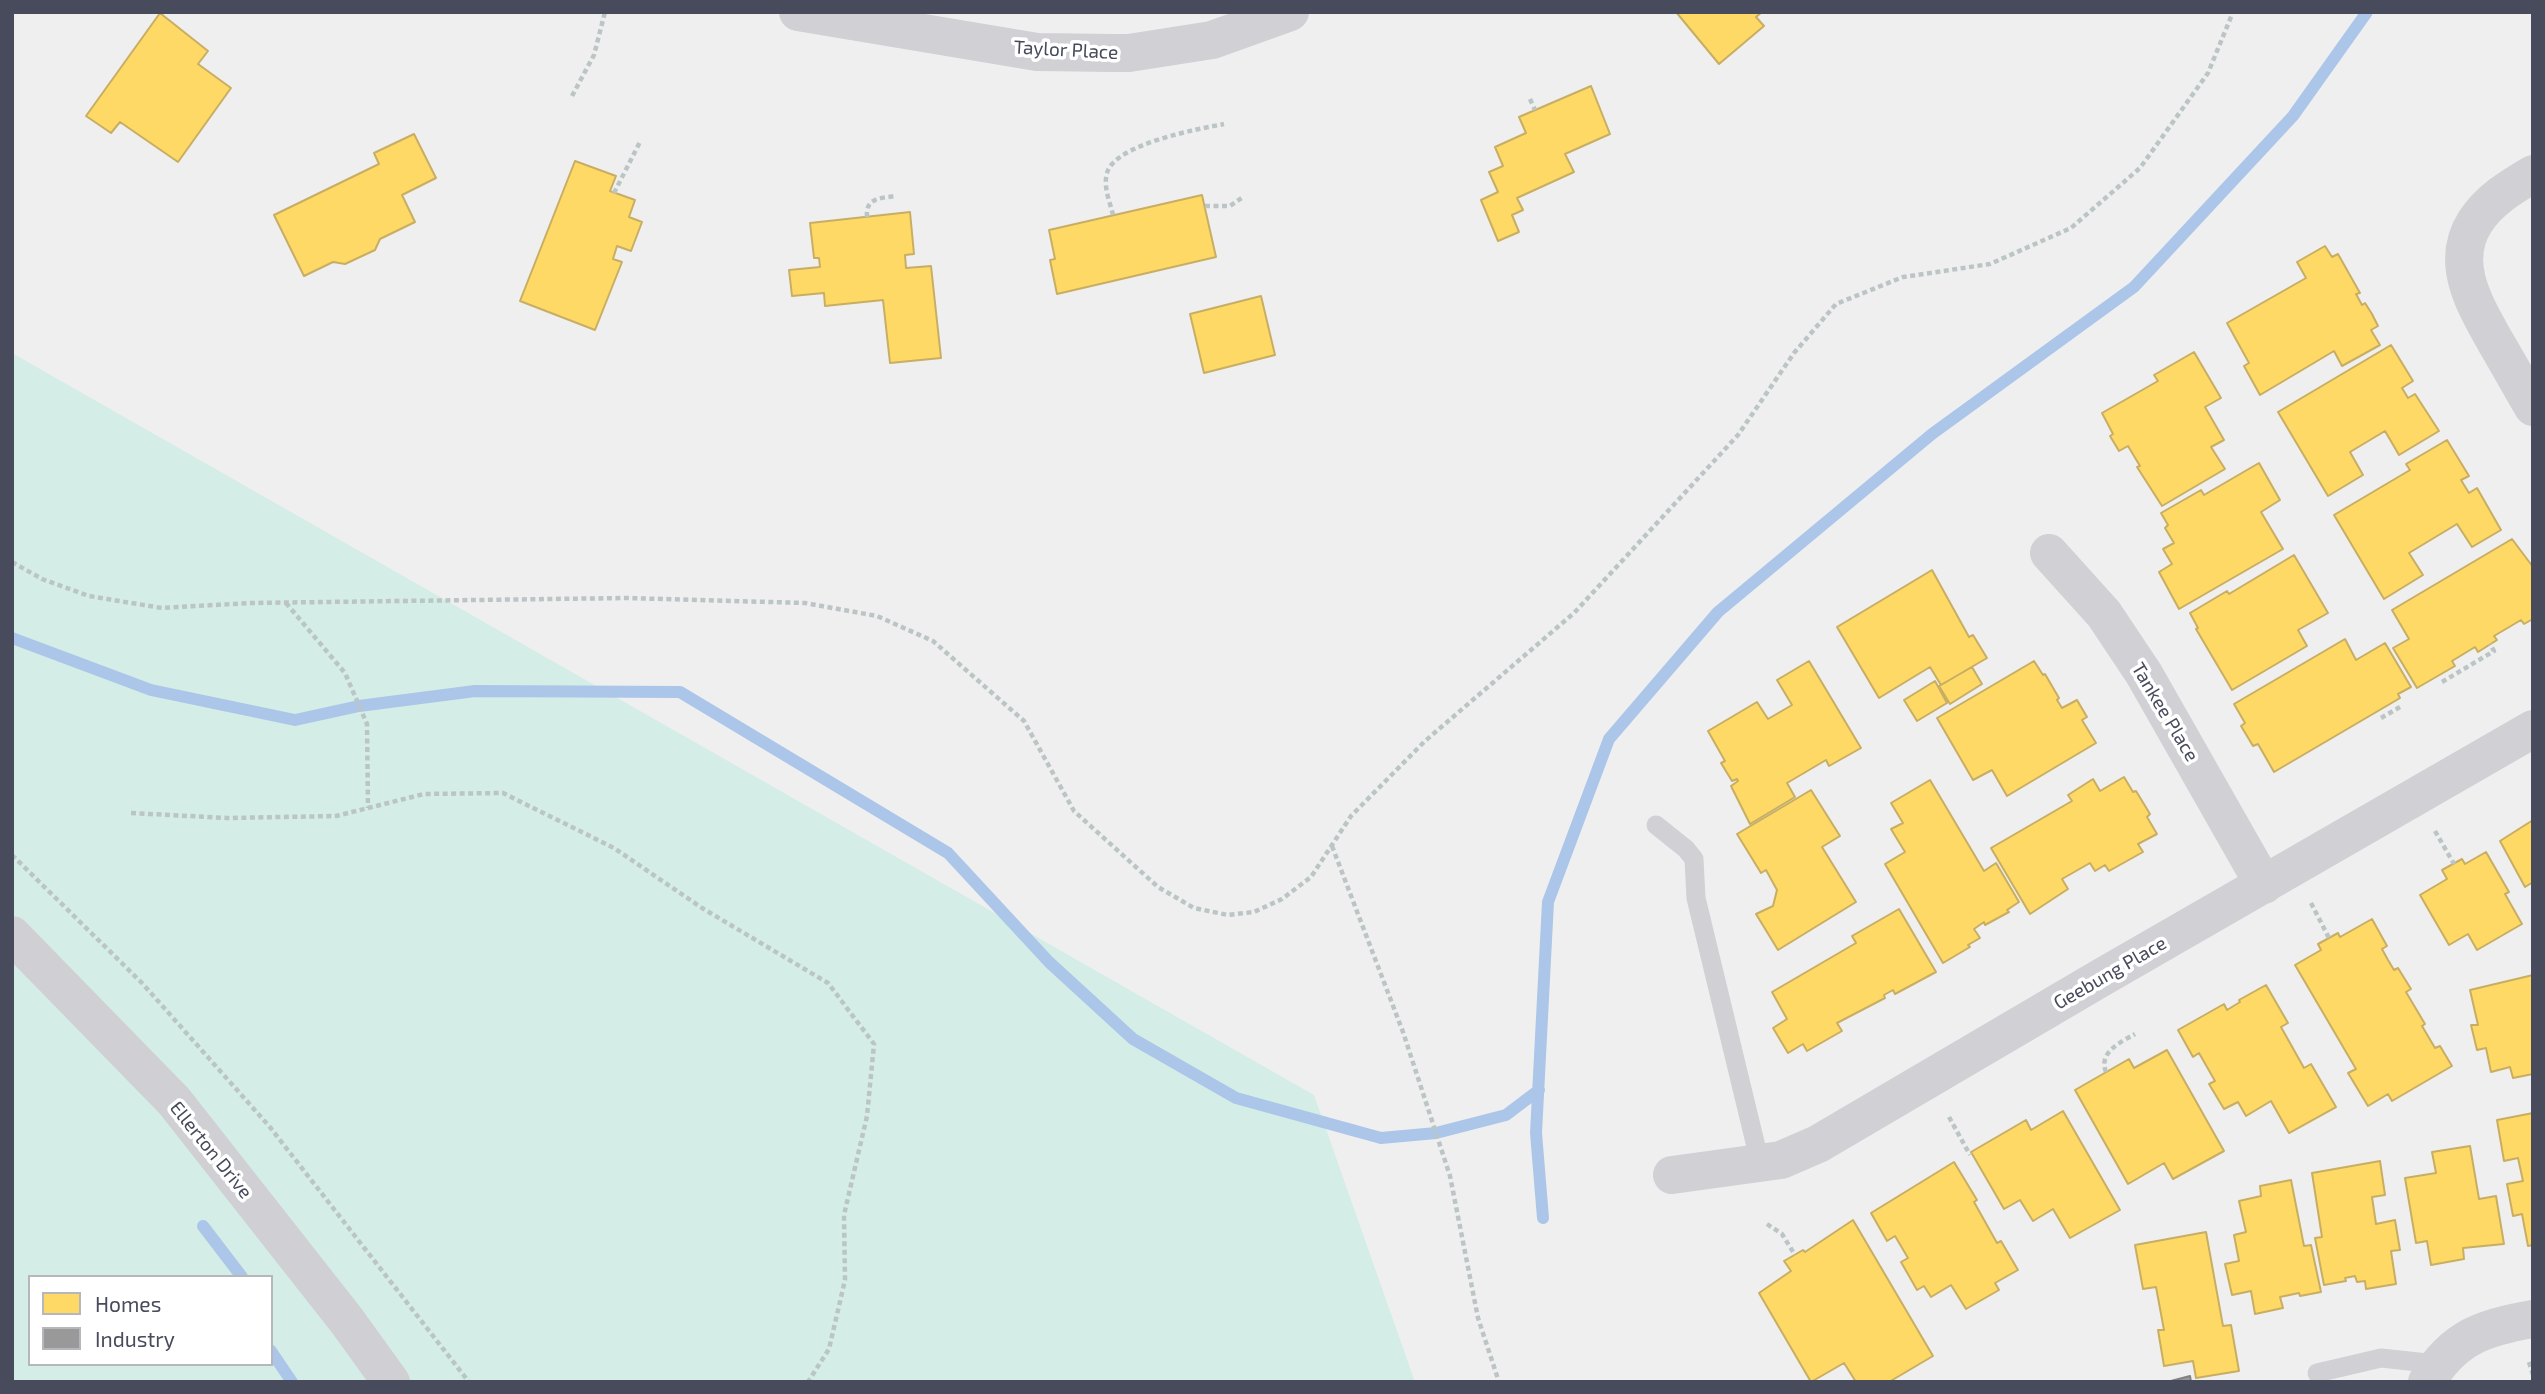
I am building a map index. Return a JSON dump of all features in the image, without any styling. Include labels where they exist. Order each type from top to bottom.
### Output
[{"type":"main road","name":"Ellerton Drive","points":[[12,935],[174,1101],[391,1382]]},
{"type":"street","name":"Taylor Place","points":[[798,12],[1037,52],[1121,53],[1212,40],[1290,12]]},
{"type":"street","points":[[2533,174],[2501,194],[2486,207],[2474,223],[2468,237],[2465,269],[2466,284],[2480,315],[2533,407]]},
{"type":"street","name":"Tankee Place","points":[[2049,553],[2105,614],[2136,662],[2264,885]]},
{"type":"street","name":"Geebung Place","points":[[1672,1175],[1781,1160],[1818,1144],[2533,729]]},
{"type":"street","points":[[2432,1373],[2451,1349],[2473,1335],[2506,1324],[2533,1319]]},
{"type":"lane","points":[[1656,825],[1686,849],[1695,862],[1696,898],[1760,1163]]},
{"type":"lane","points":[[2317,1373],[2381,1358],[2432,1373]]},
{"type":"path","points":[[572,96],[594,55],[605,12]]},
{"type":"path","points":[[12,562],[42,579],[89,596],[162,608],[285,603],[627,598],[806,603],[877,617],[933,641],[1024,721],[1074,811],[1158,887],[1194,908],[1228,915],[1254,912],[1282,900],[1311,877],[1351,816],[1425,741],[1574,613],[1738,435],[1794,353],[1836,304],[1903,277],[1990,264],[2071,229],[2140,168],[2208,73],[2233,12]]},
{"type":"path","points":[[1530,99],[1535,110]]},
{"type":"path","points":[[1113,215],[1106,188],[1107,173],[1112,163],[1128,151],[1147,144],[1224,124]]},
{"type":"path","points":[[614,193],[640,140]]},
{"type":"path","points":[[867,217],[866,209],[870,202],[876,198],[897,195]]},
{"type":"path","points":[[1205,206],[1230,206],[1243,197]]},
{"type":"path","points":[[285,603],[345,674],[367,724],[368,808]]},
{"type":"path","points":[[2442,682],[2494,651],[2490,644]]},
{"type":"path","points":[[2381,718],[2400,707]]},
{"type":"path","points":[[131,813],[227,817],[336,816],[424,794],[503,793],[614,848],[702,908],[828,983],[874,1044],[867,1116],[844,1216],[845,1280],[829,1349],[808,1382]]},
{"type":"path","points":[[2434,831],[2454,864]]},
{"type":"path","points":[[1331,845],[1403,1032],[1450,1176],[1478,1318],[1499,1382]]},
{"type":"path","points":[[12,855],[142,983],[269,1126],[469,1382]]},
{"type":"path","points":[[2311,903],[2329,938]]},
{"type":"path","points":[[2106,1072],[2104,1060],[2108,1053],[2135,1034]]},
{"type":"path","points":[[1949,1116],[1970,1155]]},
{"type":"path","points":[[1767,1224],[1782,1234],[1795,1255]]},
{"type":"path","points":[[2529,1362],[2533,1375]]},
{"type":"green space","points":[[12,353],[1314,1095],[1415,1382],[12,1382]]},
{"type":"building: Homes","points":[[1676,12],[1762,12],[1756,17],[1764,26],[1719,64]]},
{"type":"building: Homes","points":[[160,13],[208,51],[198,64],[231,88],[178,162],[120,122],[111,133],[86,116]]},
{"type":"building: Homes","points":[[1591,86],[1610,134],[1565,154],[1574,172],[1517,198],[1523,210],[1512,215],[1519,232],[1498,241],[1481,200],[1498,192],[1489,172],[1503,166],[1495,147],[1526,133],[1519,117]]},
{"type":"building: Homes","points":[[414,134],[436,178],[402,195],[415,222],[380,239],[375,250],[345,264],[333,262],[304,276],[274,215],[379,164],[374,153]]},
{"type":"building: Homes","points":[[575,161],[616,176],[610,191],[635,200],[629,217],[642,222],[631,251],[617,246],[613,259],[622,262],[595,330],[520,301]]},
{"type":"building: Homes","points":[[1202,195],[1216,257],[1057,294],[1050,260],[1055,259],[1049,230]]},
{"type":"building: Homes","points":[[910,212],[914,254],[905,255],[906,268],[931,266],[941,358],[890,363],[883,300],[825,306],[824,293],[792,296],[789,270],[820,267],[819,258],[814,258],[810,223]]},
{"type":"building: Homes","points":[[2325,246],[2332,257],[2338,254],[2360,293],[2356,294],[2362,305],[2365,303],[2372,314],[2378,326],[2371,330],[2380,345],[2342,366],[2334,351],[2260,395],[2244,366],[2249,363],[2227,323],[2306,278],[2297,262]]},
{"type":"building: Homes","points":[[1261,296],[1275,355],[1204,373],[1190,314]]},
{"type":"building: Homes","points":[[2391,345],[2413,381],[2402,388],[2408,398],[2415,394],[2439,431],[2399,455],[2385,431],[2350,452],[2363,475],[2328,496],[2278,412]]},
{"type":"building: Homes","points":[[2194,352],[2221,398],[2205,407],[2224,440],[2211,447],[2225,469],[2162,506],[2137,467],[2140,466],[2128,446],[2119,451],[2102,413],[2158,381],[2154,375]]},
{"type":"building: Homes","points":[[2447,440],[2469,476],[2461,480],[2469,493],[2477,488],[2501,530],[2472,547],[2457,524],[2409,553],[2423,575],[2384,599],[2334,515],[2410,470],[2406,464]]},
{"type":"building: Homes","points":[[2259,463],[2280,500],[2261,512],[2283,549],[2179,609],[2159,572],[2172,564],[2163,549],[2174,543],[2165,528],[2168,525],[2161,513],[2201,490],[2204,495]]},
{"type":"building: Homes","points":[[2512,539],[2533,567],[2533,619],[2524,624],[2521,620],[2494,636],[2497,640],[2478,652],[2475,647],[2452,661],[2455,666],[2417,688],[2393,648],[2409,639],[2392,610]]},
{"type":"building: Homes","points":[[2294,555],[2328,613],[2298,630],[2307,646],[2232,690],[2196,629],[2198,628],[2190,613],[2227,591],[2229,594]]},
{"type":"building: Homes","points":[[1932,570],[1969,637],[1973,635],[1987,658],[1941,685],[1930,667],[1879,698],[1837,627]]},
{"type":"building: Homes","points":[[2345,639],[2356,660],[2385,643],[2411,687],[2398,694],[2400,698],[2274,772],[2258,744],[2253,746],[2241,726],[2245,723],[2234,704]]},
{"type":"building: Homes","points":[[1809,661],[1861,748],[1829,766],[1826,760],[1787,783],[1795,797],[1750,824],[1731,786],[1738,781],[1732,781],[1721,763],[1725,761],[1708,731],[1757,702],[1768,719],[1792,705],[1777,680]]},
{"type":"building: Homes","points":[[2034,661],[2043,675],[2045,674],[2062,708],[2077,700],[2087,717],[2082,720],[2096,743],[2007,796],[1992,770],[1973,780],[1937,718]]},
{"type":"building: Homes","points":[[1972,667],[1982,684],[1950,704],[1939,686]]},
{"type":"building: Homes","points":[[1935,681],[1947,703],[1917,721],[1904,700]]},
{"type":"building: Homes","points":[[2124,777],[2150,814],[2147,817],[2157,834],[2138,844],[2143,852],[2109,871],[2105,865],[2095,871],[2090,863],[2062,879],[2068,889],[2030,914],[1991,848],[2072,801],[2068,795],[2093,779],[2100,791]]},
{"type":"building: Homes","points":[[1930,780],[1984,871],[1996,863],[2019,902],[2007,910],[2009,912],[1974,929],[1980,938],[1943,963],[1885,864],[1905,852],[1891,829],[1903,823],[1891,803]]},
{"type":"building: Homes","points":[[1811,790],[1840,836],[1822,847],[1856,902],[1778,950],[1756,914],[1773,906],[1777,890],[1766,870],[1761,873],[1737,834]]},
{"type":"building: Homes","points":[[2533,820],[2533,882],[2525,887],[2500,841]]},
{"type":"building: Homes","points":[[2486,852],[2509,892],[2505,894],[2522,924],[2477,950],[2468,934],[2449,945],[2420,895],[2447,879],[2442,870],[2462,859],[2465,864]]},
{"type":"building: Homes","points":[[1899,909],[1936,972],[1895,994],[1893,990],[1884,995],[1885,998],[1837,1023],[1842,1031],[1807,1051],[1803,1044],[1788,1053],[1773,1028],[1787,1019],[1772,992],[1856,943],[1852,936]]},
{"type":"building: Homes","points":[[2372,919],[2387,946],[2382,949],[2388,960],[2394,970],[2398,968],[2411,989],[2406,992],[2425,1024],[2422,1026],[2435,1048],[2440,1046],[2452,1066],[2392,1101],[2388,1094],[2368,1106],[2348,1073],[2356,1069],[2295,965],[2321,950],[2318,944],[2338,933],[2340,937]]},
{"type":"building: Homes","points":[[2533,975],[2533,1074],[2513,1078],[2510,1067],[2491,1072],[2486,1048],[2477,1050],[2471,1025],[2478,1025],[2470,990]]},
{"type":"building: Homes","points":[[2266,985],[2288,1023],[2281,1027],[2304,1068],[2311,1064],[2336,1107],[2289,1133],[2271,1101],[2246,1116],[2238,1102],[2224,1109],[2209,1084],[2215,1081],[2199,1053],[2193,1057],[2178,1030],[2224,1004],[2227,1010]]},
{"type":"building: Homes","points":[[2167,1050],[2224,1151],[2173,1179],[2164,1163],[2128,1184],[2075,1090],[2129,1059],[2134,1068]]},
{"type":"building: Homes","points":[[2063,1111],[2120,1210],[2070,1238],[2053,1209],[2033,1221],[2020,1200],[2004,1209],[1971,1152],[2026,1120],[2031,1130]]},
{"type":"building: Homes","points":[[2533,1113],[2533,1245],[2528,1246],[2522,1214],[2513,1216],[2507,1184],[2523,1181],[2518,1158],[2504,1161],[2497,1120]]},
{"type":"building: Homes","points":[[2470,1146],[2479,1199],[2496,1196],[2504,1244],[2463,1248],[2464,1259],[2431,1265],[2427,1241],[2416,1243],[2405,1178],[2436,1173],[2432,1152]]},
{"type":"building: Homes","points":[[2380,1161],[2385,1195],[2372,1197],[2376,1224],[2395,1220],[2400,1250],[2391,1251],[2396,1284],[2366,1289],[2365,1281],[2357,1282],[2355,1276],[2345,1278],[2346,1281],[2324,1285],[2315,1238],[2322,1237],[2312,1173]]},
{"type":"building: Homes","points":[[1954,1162],[1977,1200],[1974,1202],[1997,1243],[2001,1241],[2018,1270],[1995,1283],[1999,1290],[1966,1309],[1951,1285],[1931,1297],[1924,1286],[1917,1290],[1901,1262],[1908,1258],[1895,1236],[1887,1241],[1871,1213]]},
{"type":"building: Homes","points":[[2291,1180],[2304,1246],[2311,1245],[2321,1292],[2280,1297],[2283,1308],[2255,1314],[2251,1291],[2232,1295],[2225,1264],[2239,1261],[2234,1235],[2246,1232],[2239,1201],[2261,1196],[2260,1186]]},
{"type":"building: Homes","points":[[1853,1220],[1933,1356],[1889,1382],[1856,1382],[1844,1363],[1811,1382],[1759,1293],[1791,1271],[1784,1261],[1803,1250],[1805,1252]]},
{"type":"building: Homes","points":[[2206,1232],[2223,1326],[2231,1325],[2239,1371],[2196,1378],[2193,1361],[2164,1366],[2158,1330],[2164,1330],[2156,1287],[2143,1289],[2135,1245]]},
{"type":"building: Industry","points":[[2190,1376],[2191,1382],[2167,1382]]},
{"type":"waterway","points":[[1543,1218],[1536,1133],[1548,902],[1609,739],[1718,612],[1932,434],[2134,287],[2293,116],[2367,12]]},
{"type":"waterway","points":[[12,638],[151,690],[295,720],[359,706],[475,691],[680,692],[948,853],[1049,962],[1133,1039],[1236,1098],[1381,1138],[1436,1133],[1506,1115],[1539,1090]]},
{"type":"waterway","points":[[203,1226],[240,1275]]},
{"type":"waterway","points":[[273,1354],[292,1382]]}]
